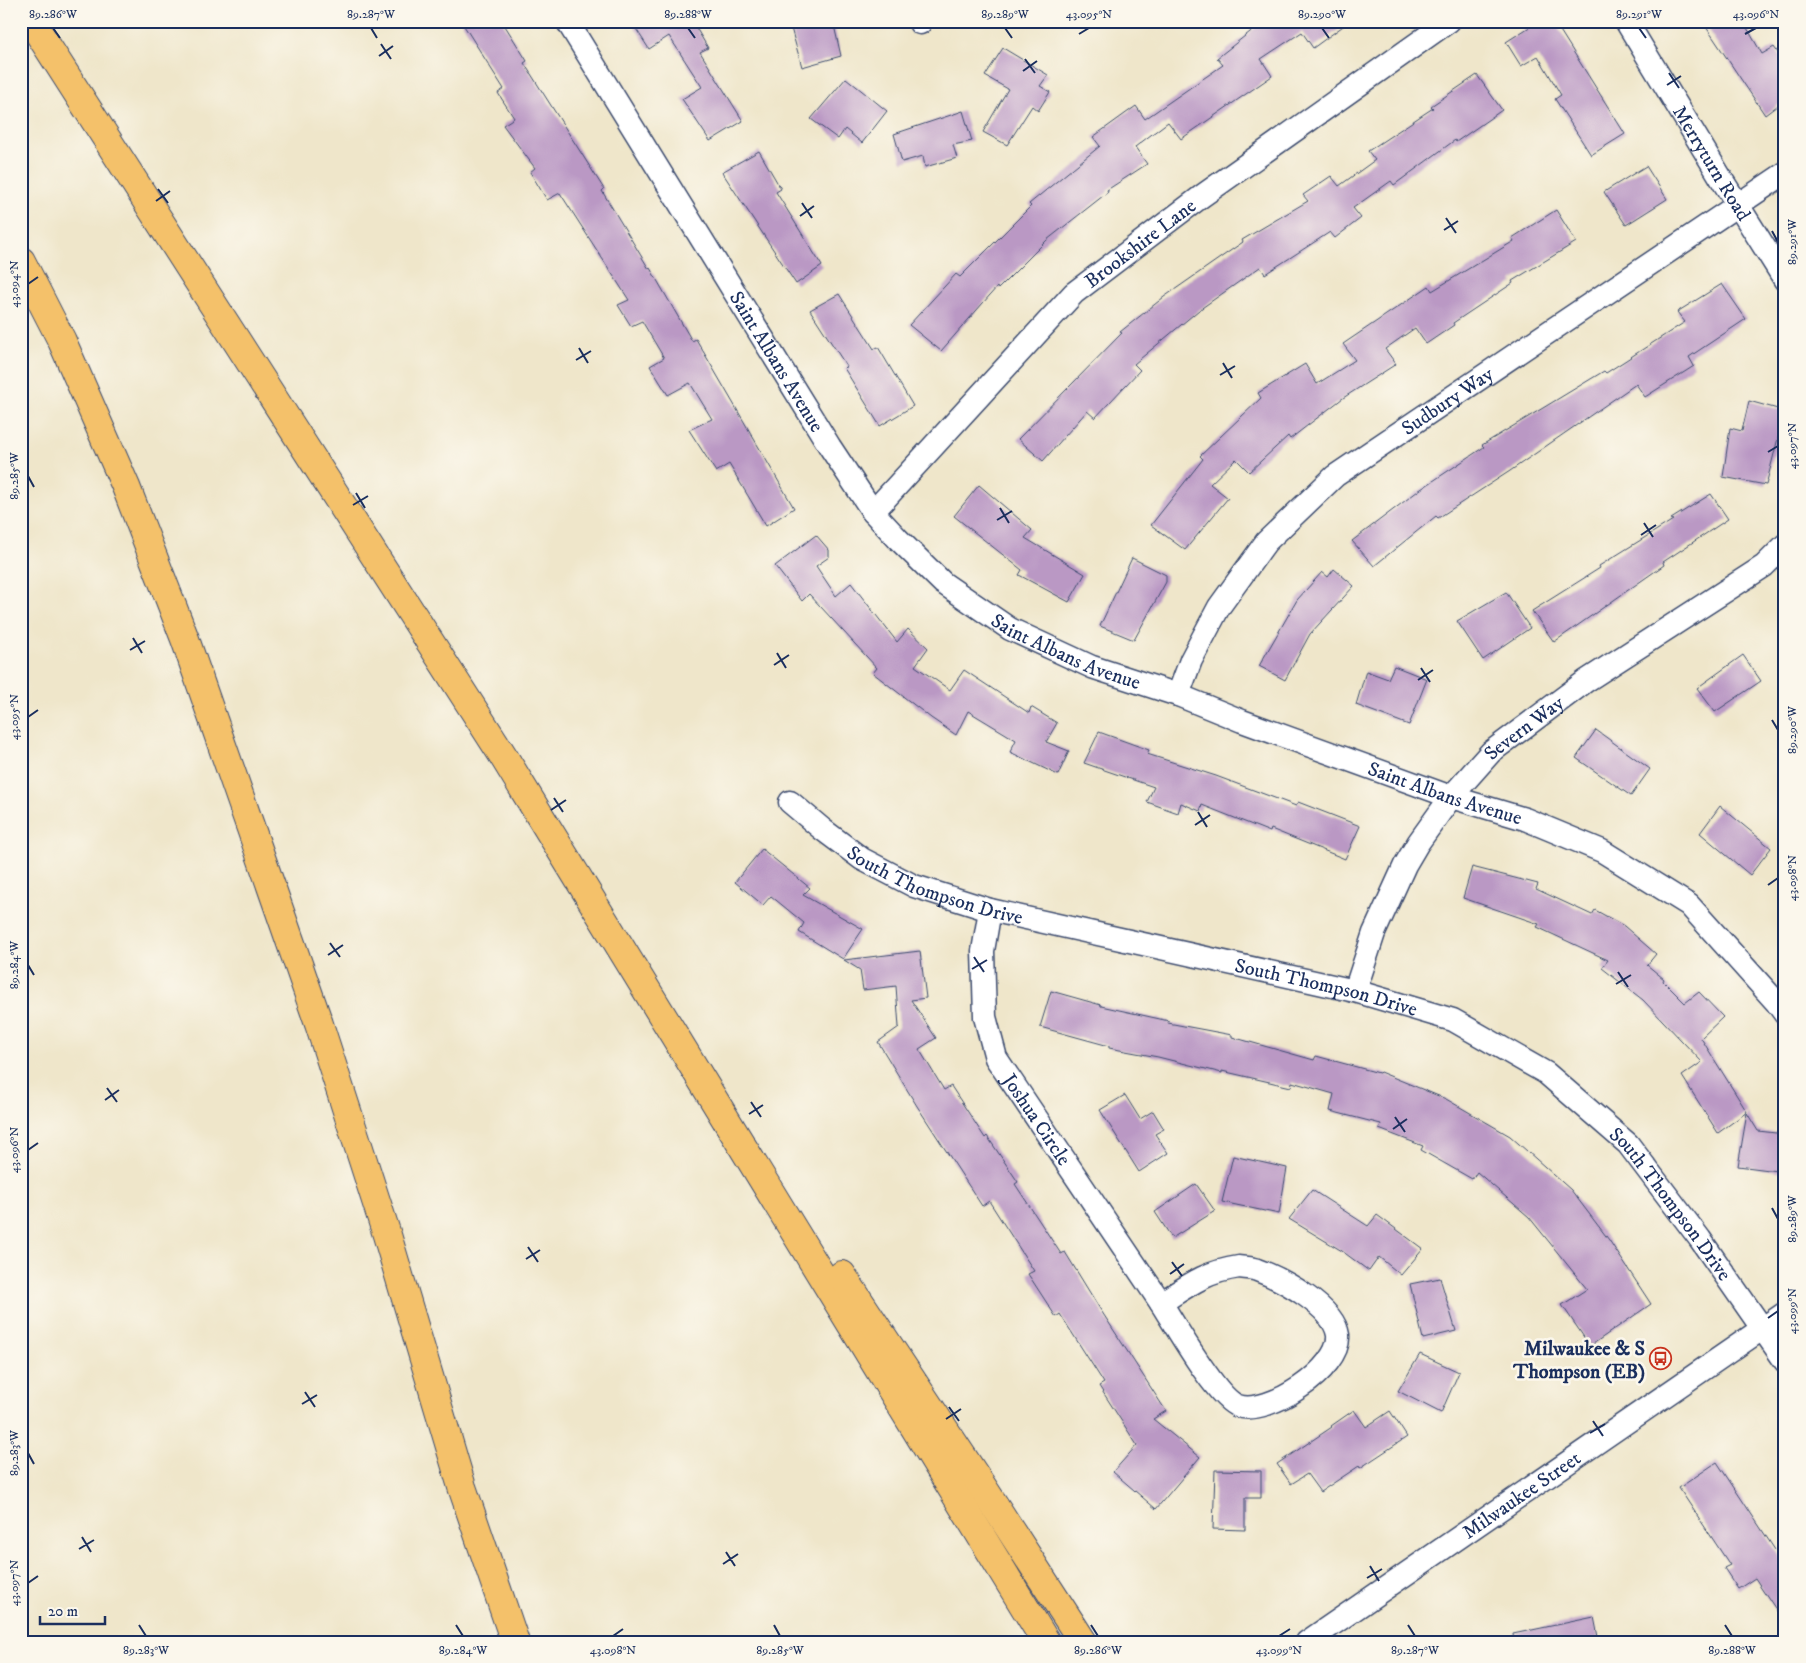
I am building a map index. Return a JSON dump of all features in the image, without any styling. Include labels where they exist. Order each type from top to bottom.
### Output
[{"type":"highway","points":[[31,21],[658,998],[982,1486],[1083,1642]]},
{"type":"highway","points":[[21,261],[62,341],[110,451],[185,638],[322,1034],[387,1234],[462,1487],[515,1642]]},
{"type":"highway","points":[[502,754],[1046,1642]]},
{"type":"highway","points":[[479,1535],[532,1642]]},
{"type":"street","name":"Saint Albans Avenue","points":[[567,21],[830,447],[873,512],[943,583],[1010,629],[1092,667],[1178,696],[1451,797],[1525,819],[1602,851],[1689,905],[1785,1014]]},
{"type":"street","name":"Brookshire Lane","points":[[873,512],[1074,293],[1202,196],[1449,21]]},
{"type":"street","name":"Merryturn Road","points":[[1626,21],[1785,280]]},
{"type":"street","name":"Sudbury Way","points":[[1178,696],[1191,660],[1219,607],[1248,566],[1266,542],[1335,476],[1785,173]]},
{"type":"street","name":"Severn Way","points":[[1355,991],[1377,925],[1405,865],[1418,843],[1451,797],[1490,752],[1586,681],[1764,566],[1785,545]]},
{"type":"street","name":"South Thompson Drive","points":[[790,802],[862,859],[914,886],[990,910],[1355,991],[1453,1020],[1546,1073],[1628,1144],[1700,1239],[1785,1361]]},
{"type":"street","name":"Joshua Circle","points":[[990,910],[982,951],[985,1017],[996,1058],[1205,1371],[1221,1392],[1229,1401],[1238,1406],[1251,1408],[1267,1404],[1291,1392],[1319,1373],[1332,1359],[1336,1350],[1338,1335],[1333,1323],[1324,1311],[1299,1292],[1277,1279],[1256,1270],[1239,1267],[1221,1269],[1201,1277],[1161,1304]]},
{"type":"street","name":"Milwaukee Street","points":[[1307,1642],[1785,1313]]},
{"type":"building","points":[[461,21],[502,21],[527,61],[524,63],[604,189],[602,191],[650,268],[692,341],[696,339],[794,508],[766,526],[729,464],[716,472],[689,430],[712,419],[690,383],[668,395],[650,366],[664,358],[642,321],[631,326],[618,305],[629,300],[560,193],[547,200],[530,172],[535,168],[503,125],[514,118],[498,93],[504,89]]},
{"type":"building","points":[[631,21],[692,21],[708,48],[700,52],[743,121],[710,141],[682,99],[702,87],[669,36],[649,49]]},
{"type":"building","points":[[789,21],[833,21],[841,56],[802,67]]},
{"type":"building","points":[[1264,21],[1350,21],[1313,48],[1302,32],[1261,59],[1272,76],[1181,139],[1168,122],[1135,147],[1147,164],[1107,190],[1108,192],[1047,240],[998,289],[997,287],[941,351],[909,325],[956,274],[960,277],[1031,206],[1029,204],[1100,146],[1093,137],[1136,106],[1145,119],[1223,65],[1217,58]]},
{"type":"building","points":[[1539,21],[1554,21],[1625,134],[1591,155],[1555,99],[1561,95],[1538,56],[1521,66],[1506,42]]},
{"type":"building","points":[[1702,21],[1743,21],[1762,54],[1774,47],[1785,63],[1785,100],[1765,115]]},
{"type":"building","points":[[1003,48],[1048,75],[1040,86],[1050,92],[1038,111],[1032,106],[1007,145],[983,132],[1008,89],[985,76]]},
{"type":"building","points":[[1477,75],[1502,110],[1456,142],[1455,140],[1394,185],[1391,181],[1353,208],[1361,218],[1335,238],[1330,232],[1265,274],[1260,267],[1199,310],[1134,364],[1140,370],[1095,418],[1087,411],[1043,461],[1018,439],[1122,333],[1120,332],[1164,297],[1243,242],[1242,240],[1308,201],[1303,195],[1331,176],[1339,186],[1375,160],[1368,151],[1433,108],[1431,106]]},
{"type":"building","points":[[846,78],[887,111],[862,143],[845,129],[838,139],[811,119]]},
{"type":"building","points":[[963,111],[972,141],[953,145],[957,158],[925,167],[923,156],[902,162],[894,134]]},
{"type":"building","points":[[759,151],[781,189],[776,192],[822,266],[796,284],[722,172]]},
{"type":"building","points":[[1646,166],[1667,199],[1626,225],[1604,192]]},
{"type":"building","points":[[1556,210],[1576,242],[1512,281],[1513,283],[1453,323],[1454,325],[1426,344],[1415,328],[1385,349],[1396,364],[1343,398],[1290,439],[1288,436],[1249,472],[1236,459],[1210,484],[1228,498],[1185,550],[1151,525],[1203,459],[1200,456],[1261,398],[1258,393],[1305,364],[1317,384],[1355,360],[1343,344],[1429,286],[1432,291],[1514,241],[1512,238]]},
{"type":"building","points":[[1722,284],[1746,319],[1689,357],[1694,366],[1645,397],[1636,384],[1510,471],[1438,518],[1436,516],[1374,566],[1352,541],[1418,491],[1484,447],[1482,445],[1604,371],[1606,373],[1685,322],[1677,312]]},
{"type":"building","points":[[839,294],[874,349],[878,347],[913,406],[880,426],[844,368],[847,367],[810,310]]},
{"type":"building","points":[[1749,401],[1785,411],[1766,485],[1723,477],[1730,428],[1742,431]]},
{"type":"building","points":[[979,485],[1032,530],[1025,538],[1085,574],[1069,602],[1019,575],[1022,570],[954,516]]},
{"type":"building","points":[[1711,494],[1728,519],[1663,562],[1664,565],[1554,642],[1532,611]]},
{"type":"building","points":[[816,535],[829,550],[829,557],[816,566],[836,596],[851,583],[897,642],[908,629],[928,648],[915,666],[950,690],[964,670],[1029,713],[1031,707],[1057,723],[1046,742],[1069,751],[1058,775],[1010,752],[1016,740],[968,711],[956,735],[873,673],[877,668],[809,594],[802,601],[775,566]]},
{"type":"building","points":[[1132,558],[1166,575],[1166,582],[1134,640],[1100,626]]},
{"type":"building","points":[[1334,569],[1354,586],[1310,634],[1285,680],[1259,666],[1297,600],[1322,572],[1328,577]]},
{"type":"building","points":[[1506,592],[1530,628],[1483,660],[1457,621]]},
{"type":"building","points":[[1743,655],[1761,681],[1715,712],[1697,688]]},
{"type":"building","points":[[1394,666],[1427,679],[1409,725],[1356,705],[1366,671],[1388,679]]},
{"type":"building","points":[[1596,730],[1650,769],[1631,796],[1576,758]]},
{"type":"building","points":[[1099,732],[1149,750],[1147,754],[1216,776],[1296,806],[1298,802],[1360,826],[1345,859],[1271,829],[1270,832],[1202,805],[1200,811],[1181,803],[1178,813],[1147,802],[1154,787],[1084,763]]},
{"type":"building","points":[[1720,806],[1771,848],[1750,875],[1700,833]]},
{"type":"building","points":[[762,849],[810,888],[803,895],[863,929],[843,959],[799,932],[804,923],[771,896],[763,905],[735,882]]},
{"type":"building","points":[[1472,867],[1538,884],[1536,889],[1592,915],[1595,910],[1624,926],[1656,954],[1647,965],[1664,979],[1663,981],[1685,1003],[1699,992],[1723,1017],[1701,1038],[1747,1112],[1718,1133],[1682,1076],[1702,1062],[1643,1000],[1602,968],[1608,960],[1537,927],[1539,924],[1463,898]]},
{"type":"building","points":[[920,951],[926,998],[911,1000],[936,1038],[919,1049],[944,1090],[951,1086],[985,1138],[987,1136],[1018,1182],[1015,1184],[1061,1254],[1065,1252],[1166,1411],[1153,1419],[1200,1457],[1156,1509],[1113,1472],[1137,1445],[1099,1386],[1104,1383],[1060,1314],[1056,1317],[1028,1274],[1034,1271],[989,1201],[982,1206],[878,1042],[899,1027],[896,986],[863,990],[860,970],[844,960]]},
{"type":"building","points":[[1051,991],[1101,1006],[1169,1021],[1168,1023],[1232,1035],[1232,1037],[1314,1060],[1316,1056],[1380,1072],[1446,1099],[1510,1136],[1571,1190],[1609,1240],[1651,1304],[1590,1346],[1562,1305],[1587,1289],[1529,1217],[1477,1172],[1472,1179],[1421,1150],[1423,1146],[1379,1129],[1381,1124],[1330,1111],[1334,1094],[1292,1082],[1291,1087],[1109,1048],[1109,1046],[1040,1027]]},
{"type":"building","points":[[1125,1095],[1140,1119],[1153,1111],[1164,1129],[1155,1134],[1168,1153],[1139,1172],[1100,1110]]},
{"type":"building","points":[[1747,1113],[1758,1131],[1785,1134],[1785,1172],[1738,1166]]},
{"type":"building","points":[[1233,1156],[1287,1168],[1279,1214],[1222,1202]]},
{"type":"building","points":[[1196,1184],[1215,1211],[1172,1238],[1155,1212]]},
{"type":"building","points":[[1312,1190],[1368,1226],[1377,1215],[1423,1249],[1401,1275],[1379,1257],[1369,1271],[1342,1251],[1289,1219]]},
{"type":"building","points":[[1440,1278],[1456,1331],[1423,1339],[1410,1284]]},
{"type":"building","points":[[1420,1354],[1459,1372],[1441,1413],[1398,1391]]},
{"type":"building","points":[[1354,1410],[1366,1427],[1390,1411],[1407,1437],[1320,1492],[1307,1474],[1291,1484],[1277,1464]]},
{"type":"building","points":[[1717,1462],[1785,1565],[1785,1623],[1755,1578],[1738,1589],[1724,1568],[1730,1565],[1679,1488]]},
{"type":"building","points":[[1215,1470],[1261,1471],[1261,1498],[1245,1498],[1245,1530],[1213,1529]]},
{"type":"building","points":[[1594,1617],[1599,1642],[1514,1642],[1513,1634]]},
{"type":"place","name":"Milwaukee & S Thompson (EB)","points":[[1661,1359]]}]
